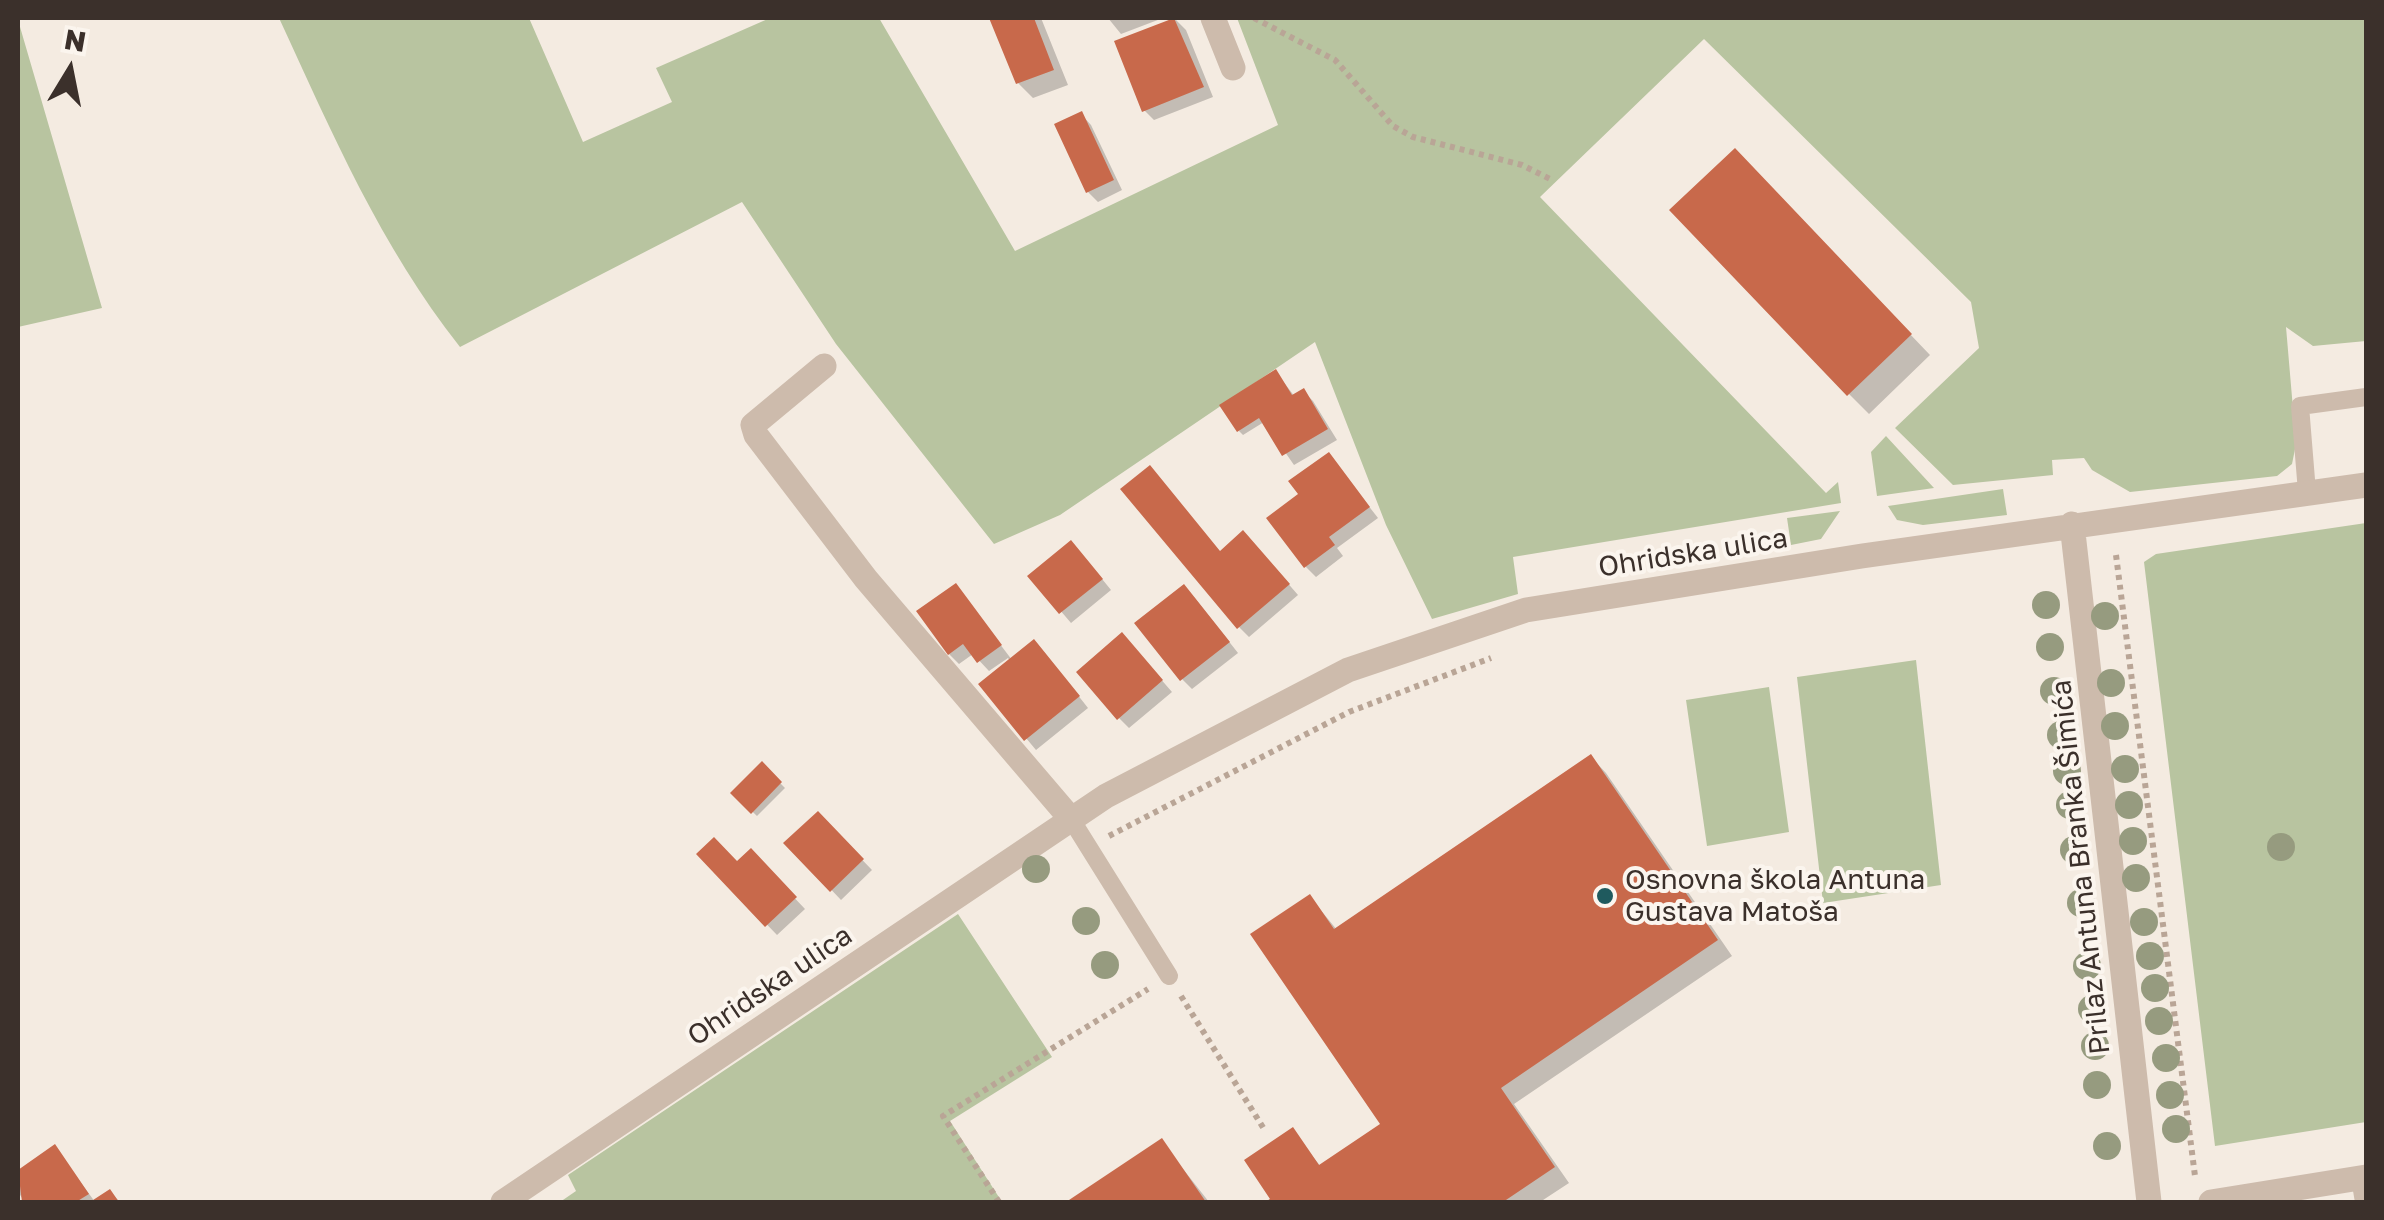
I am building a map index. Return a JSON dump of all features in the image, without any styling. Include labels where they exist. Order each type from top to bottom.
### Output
[{"type":"street","points":[[1213,18],[1233,68]]},
{"type":"street","points":[[824,366],[754,426],[756,434],[866,579],[1071,820]]},
{"type":"street","name":"Ohridska ulica","points":[[503,1202],[1106,796],[1348,670],[1526,610],[2072,524],[2366,485]]},
{"type":"street","name":"Prilaz Antuna Branka Šimića","points":[[2072,524],[2150,1202]]},
{"type":"street","points":[[2203,1193],[2364,1186]]},
{"type":"lane","points":[[2307,492],[2300,406],[2366,397]]},
{"type":"lane","points":[[1071,820],[1169,976]]},
{"type":"path","points":[[1254,18],[1336,60],[1393,126],[1413,137],[1522,165],[1550,179]]},
{"type":"path","points":[[2076,561],[2134,552]]},
{"type":"path","points":[[2116,555],[2203,1193]]},
{"type":"path","points":[[1090,849],[1130,822],[1349,712],[1500,654]]},
{"type":"path","points":[[999,1202],[943,1116],[1169,976],[1264,1129]]},
{"type":"green space","points":[[279,18],[529,18],[583,142],[672,102],[656,68],[770,18],[879,18],[1015,251],[1278,125],[1237,18],[2366,18],[2366,341],[2313,346],[2286,327],[2296,444],[2292,464],[2277,476],[2130,492],[2092,470],[2084,458],[2052,460],[2053,475],[1953,485],[1895,428],[1979,348],[1971,302],[1704,39],[1540,197],[1826,493],[1838,482],[1841,503],[1513,557],[1518,594],[1432,619],[1386,525],[1315,342],[1060,515],[994,544],[836,344],[742,202],[460,347],[382,229]]},
{"type":"green space","points":[[18,20],[102,308],[18,327]]},
{"type":"green space","points":[[1886,436],[1934,488],[1877,496],[1871,452]]},
{"type":"green space","points":[[2003,489],[2007,515],[1923,525],[1897,520],[1888,506]]},
{"type":"green space","points":[[1840,511],[1821,539],[1791,545],[1787,518]]},
{"type":"green space","points":[[2366,523],[2366,1122],[2215,1146],[2144,562],[2156,554]]},
{"type":"green space","points":[[1916,660],[1941,885],[1823,903],[1797,677]]},
{"type":"green space","points":[[1769,687],[1789,832],[1707,846],[1686,700]]},
{"type":"green space","points":[[958,914],[1052,1057],[950,1121],[1002,1202],[560,1202],[576,1191],[568,1175]]},
{"type":"building","points":[[989,18],[1034,18],[1054,70],[1016,84]]},
{"type":"building","points":[[1174,18],[1204,87],[1142,112],[1114,41]]},
{"type":"building","points":[[1082,111],[1114,180],[1086,193],[1054,124]]},
{"type":"building","points":[[1735,148],[1912,334],[1847,396],[1669,210]]},
{"type":"building","points":[[1276,369],[1292,395],[1304,388],[1328,429],[1282,456],[1259,418],[1237,432],[1219,405]]},
{"type":"building","points":[[1329,452],[1370,507],[1329,537],[1335,545],[1304,568],[1266,518],[1298,494],[1288,481]]},
{"type":"building","points":[[1150,465],[1220,551],[1243,530],[1290,584],[1237,629],[1120,489]]},
{"type":"building","points":[[1071,540],[1103,579],[1059,614],[1027,576]]},
{"type":"building","points":[[956,583],[1002,645],[977,663],[963,644],[948,655],[916,611]]},
{"type":"building","points":[[1184,584],[1230,642],[1180,681],[1134,623]]},
{"type":"building","points":[[1122,632],[1163,680],[1117,720],[1076,672]]},
{"type":"building","points":[[1034,639],[1080,696],[1024,741],[978,684]]},
{"type":"building","points":[[1591,754],[1718,940],[1501,1088],[1555,1167],[1503,1202],[1265,1202],[1270,1199],[1244,1160],[1293,1127],[1319,1165],[1380,1124],[1250,934],[1310,894],[1334,929]]},
{"type":"building","points":[[762,761],[782,782],[751,814],[730,793]]},
{"type":"building","points":[[818,811],[864,859],[830,892],[783,843]]},
{"type":"building","points":[[714,837],[737,861],[751,848],[797,897],[765,927],[696,854]]},
{"type":"building","points":[[1162,1138],[1206,1202],[1066,1202]]},
{"type":"building","points":[[55,1144],[89,1194],[76,1202],[22,1202],[18,1170]]},
{"type":"building","points":[[110,1189],[119,1202],[90,1202]]},
{"type":"place","name":"Osnovna škola Antuna Gustava Matoša","points":[[1605,896]]}]
